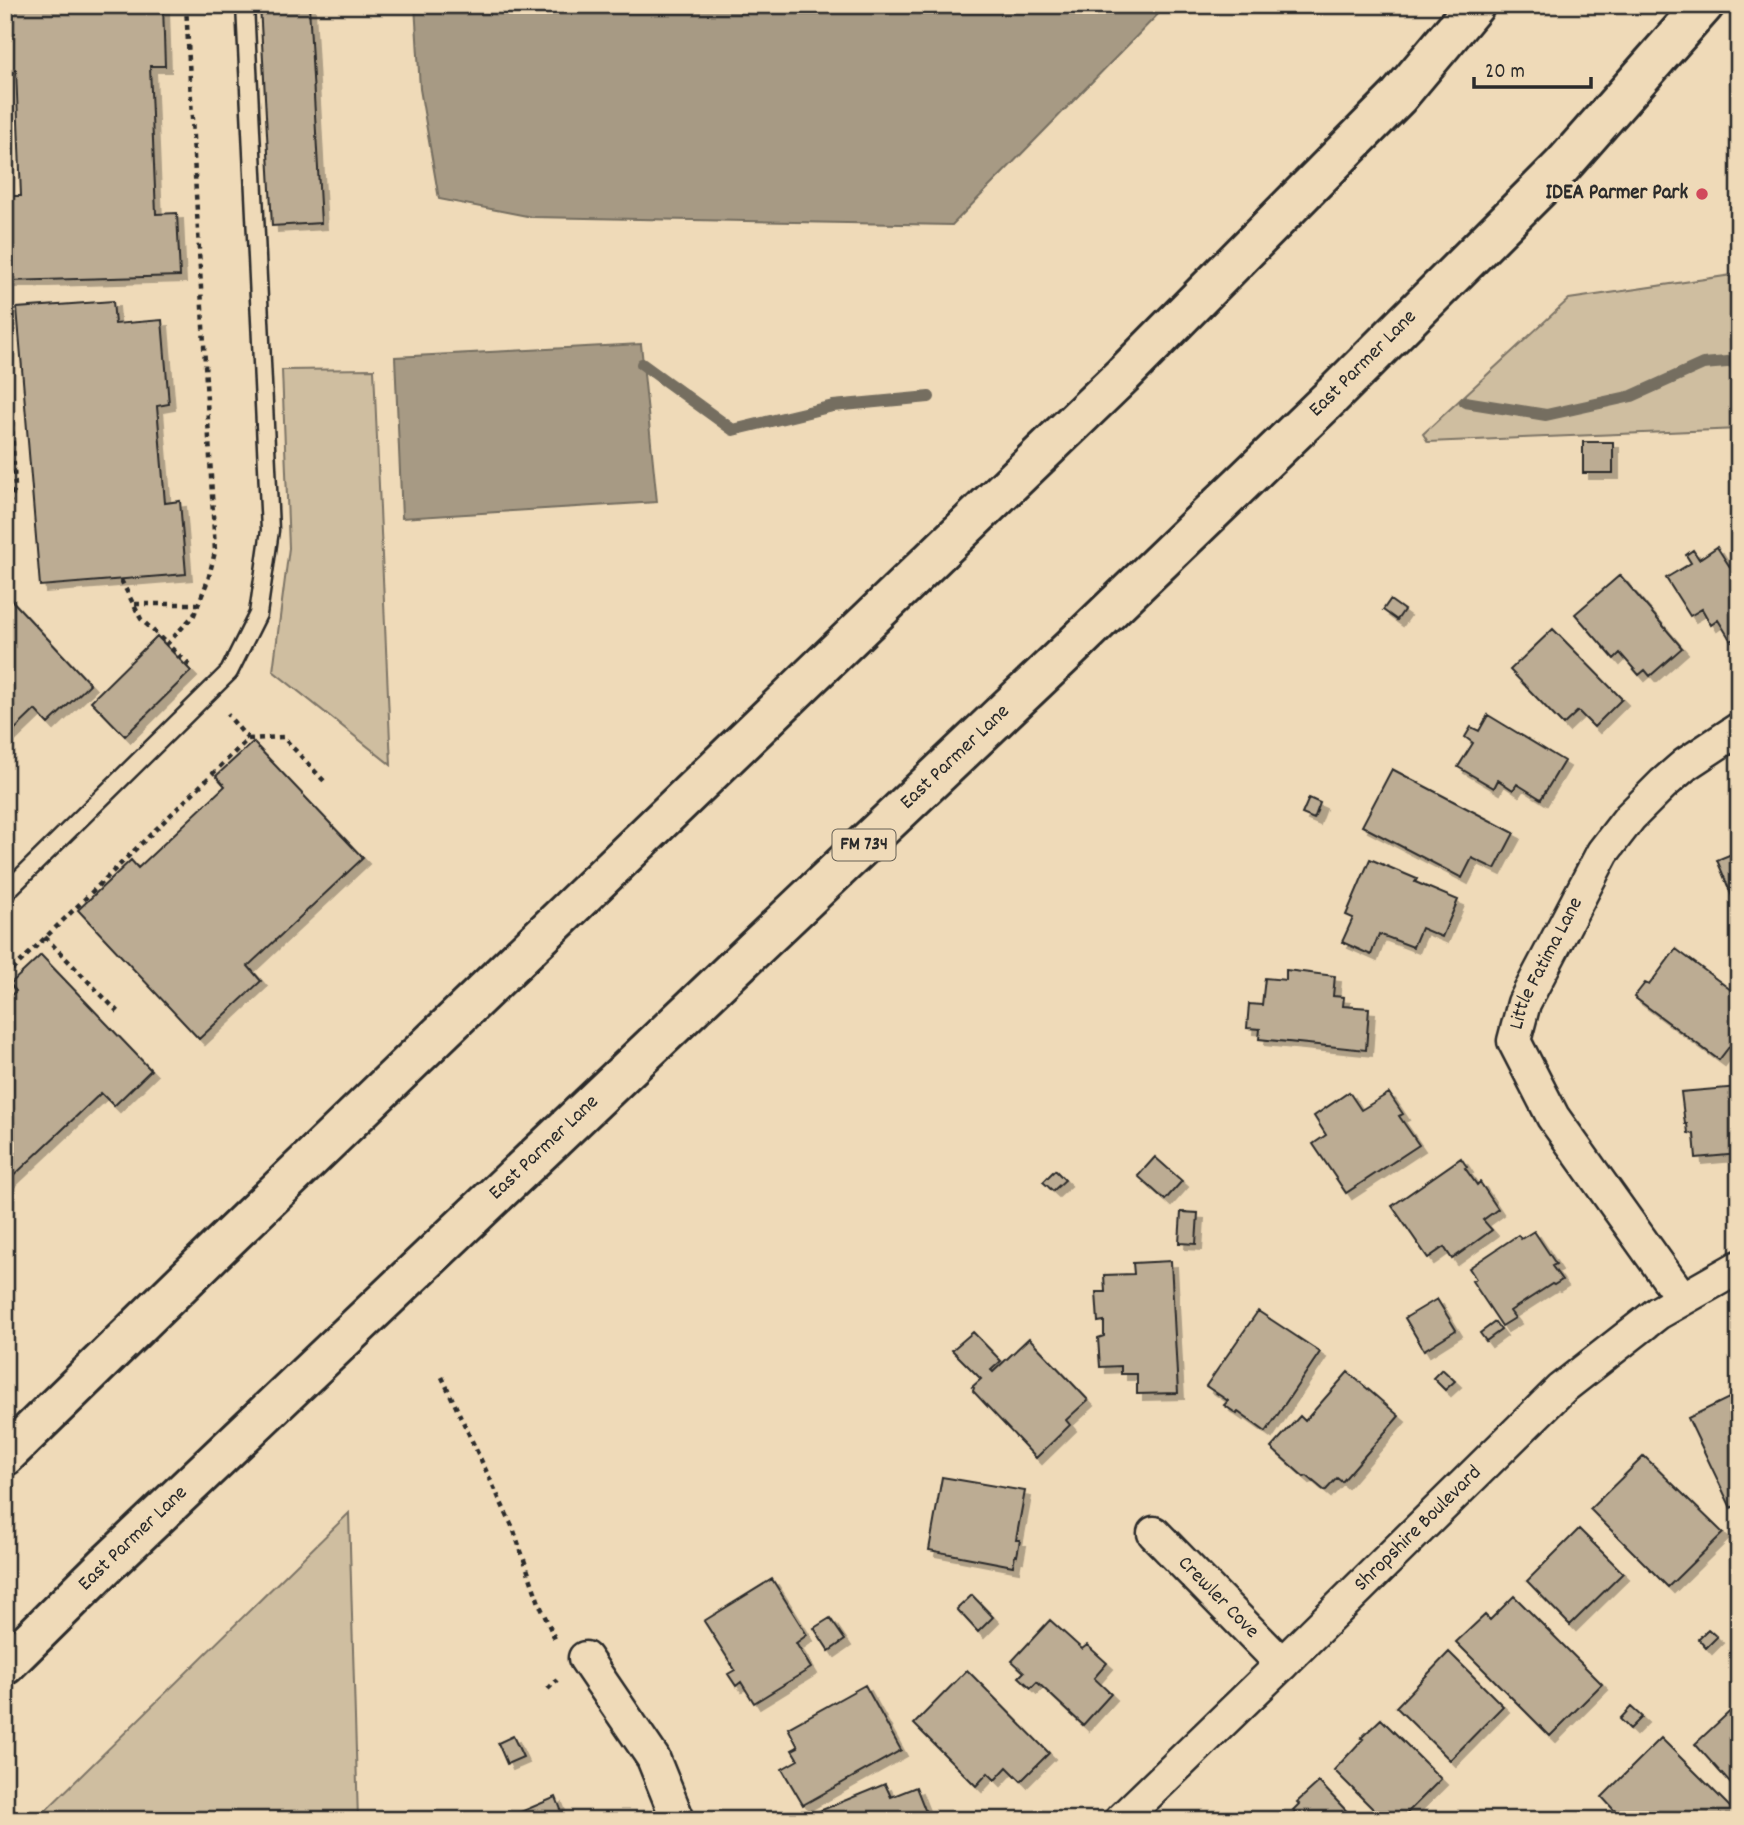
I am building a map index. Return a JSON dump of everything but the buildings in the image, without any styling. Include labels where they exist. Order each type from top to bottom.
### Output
[{"type":"main road","points":[[5,1457],[258,1209],[1123,375],[1398,97],[1475,5]]},
{"type":"main road","name":"East Parmer Lane","points":[[5,1665],[106,1565],[1070,649],[1329,399],[1562,166],[1704,5]]},
{"type":"street","name":"Little Fatima Lane","points":[[1682,1298],[1553,1117],[1514,1041],[1524,1003],[1603,852],[1630,817],[1686,764],[1739,729]]},
{"type":"street","name":"Shropshire Boulevard","points":[[1121,1820],[1561,1390],[1658,1313],[1739,1267]]},
{"type":"street","name":"Crewler Cove","points":[[1154,1532],[1282,1664]]},
{"type":"street","points":[[585,1658],[653,1758],[678,1820]]},
{"type":"lane","points":[[5,893],[229,672],[258,614],[270,530],[245,5]]},
{"type":"path","points":[[167,644],[194,615],[208,580],[215,552],[186,5]]},
{"type":"path","points":[[5,281],[15,488],[5,515]]},
{"type":"path","points":[[121,580],[141,619],[196,671]]},
{"type":"path","points":[[135,604],[199,604]]},
{"type":"path","points":[[231,710],[227,715],[248,739]]},
{"type":"path","points":[[5,977],[248,739],[283,737],[326,782]]},
{"type":"path","points":[[45,937],[118,1012]]},
{"type":"path","points":[[442,1377],[513,1528],[539,1603],[568,1669],[585,1658]]},
{"type":"shaded area","points":[[415,5],[1167,5],[952,225],[532,217],[439,199],[420,89]]},
{"type":"shaded area","points":[[1739,274],[1739,429],[1428,442],[1423,434],[1569,299]]},
{"type":"shaded area","points":[[641,344],[657,502],[402,518],[395,357]]},
{"type":"shaded area","points":[[374,369],[391,765],[273,671],[289,548],[282,370]]},
{"type":"shaded area","points":[[349,1513],[358,1820],[36,1820]]},
{"type":"waterway","points":[[1465,402],[1546,415],[1632,396],[1703,364],[1739,361]]},
{"type":"waterway","points":[[642,364],[733,430],[833,406],[929,397]]},
{"type":"place","name":"IDEA Parmer Park","points":[[1702,194]]}]
